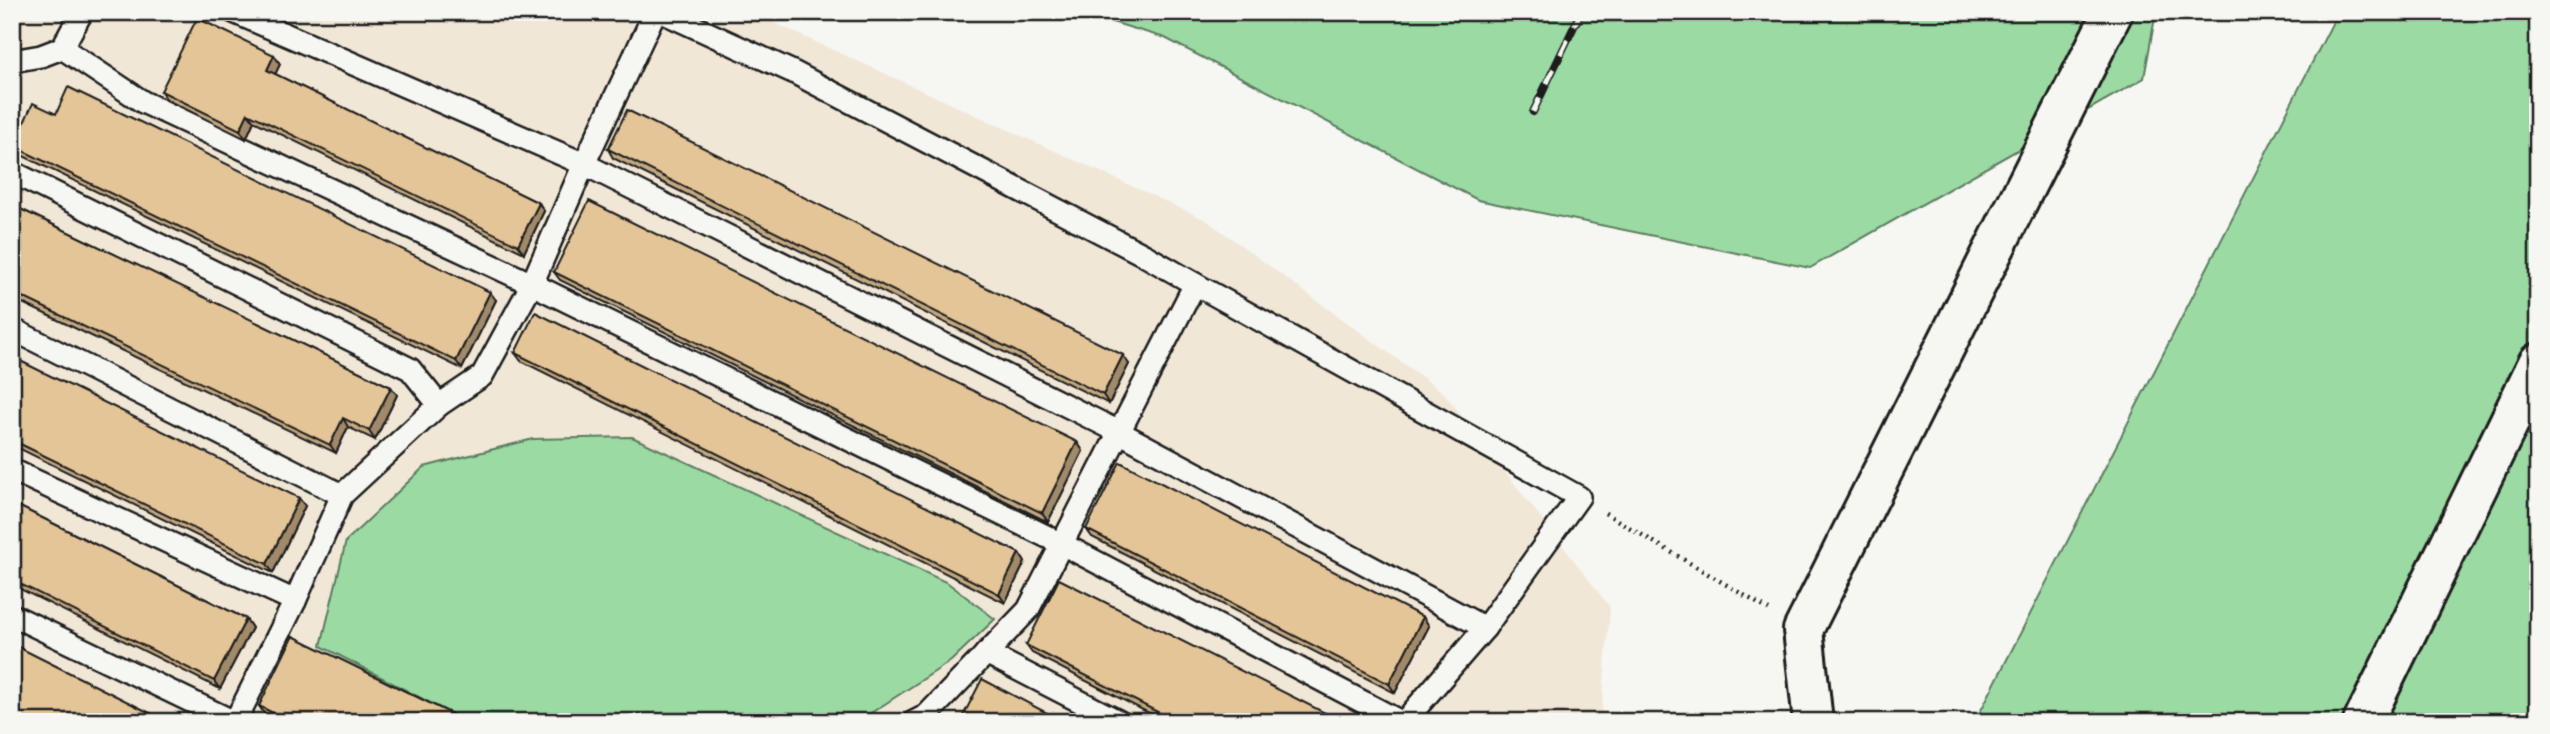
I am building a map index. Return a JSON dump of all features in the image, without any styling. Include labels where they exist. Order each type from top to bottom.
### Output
[{"type":"street","points":[[1813,722],[1803,630],[2113,12]]},
{"type":"street","points":[[2363,722],[2538,363]]},
{"type":"lane","points":[[12,61],[41,56],[62,48],[82,12]]},
{"type":"lane","points":[[234,12],[584,164],[1119,432],[1486,628]]},
{"type":"lane","points":[[12,615],[234,722],[295,601],[342,495],[439,405],[482,376],[532,284],[655,12]]},
{"type":"lane","points":[[62,48],[143,102],[532,284],[1062,544],[1403,722],[1486,628],[1579,497],[1144,255],[793,72],[662,12]]},
{"type":"lane","points":[[12,172],[410,369],[439,405]]},
{"type":"lane","points":[[914,722],[926,716],[1028,610],[1195,284]]},
{"type":"lane","points":[[12,328],[342,495]]},
{"type":"lane","points":[[12,470],[295,601]]},
{"type":"lane","points":[[986,653],[1120,722]]},
{"type":"path","points":[[1579,497],[1803,630]]},
{"type":"shaded area","points":[[12,12],[750,12],[1206,220],[1444,393],[1610,607],[1601,722],[12,722]]},
{"type":"green space","points":[[1079,12],[2156,12],[2144,78],[1810,268],[1478,200],[1165,38]]},
{"type":"green space","points":[[2338,12],[2538,12],[2538,722],[1975,722]]},
{"type":"green space","points":[[632,437],[948,583],[995,619],[951,661],[857,722],[467,722],[321,646],[346,541],[424,467],[533,439]]},
{"type":"building","points":[[197,18],[274,55],[267,70],[539,203],[518,245],[248,113],[240,130],[161,91]]},
{"type":"building","points":[[68,87],[490,292],[456,361],[13,146],[33,103],[56,114]]},
{"type":"building","points":[[627,110],[1123,355],[1103,395],[608,149]]},
{"type":"building","points":[[589,201],[1077,442],[1042,513],[554,272]]},
{"type":"building","points":[[12,205],[391,387],[369,431],[343,418],[330,445],[12,292]]},
{"type":"building","points":[[535,312],[1019,553],[999,594],[515,353]]},
{"type":"building","points":[[12,357],[299,498],[267,564],[12,440]]},
{"type":"building","points":[[1120,462],[1423,617],[1389,684],[1086,529]]},
{"type":"building","points":[[12,503],[246,619],[214,681],[12,580]]},
{"type":"building","points":[[1059,579],[1327,714],[1323,722],[1177,722],[1026,645]]},
{"type":"building","points":[[293,636],[468,722],[291,722],[259,706]]},
{"type":"building","points":[[12,644],[168,722],[12,722]]},
{"type":"building","points":[[982,679],[1064,722],[960,722]]},
{"type":"railway","points":[[1533,112],[1581,12]]}]
